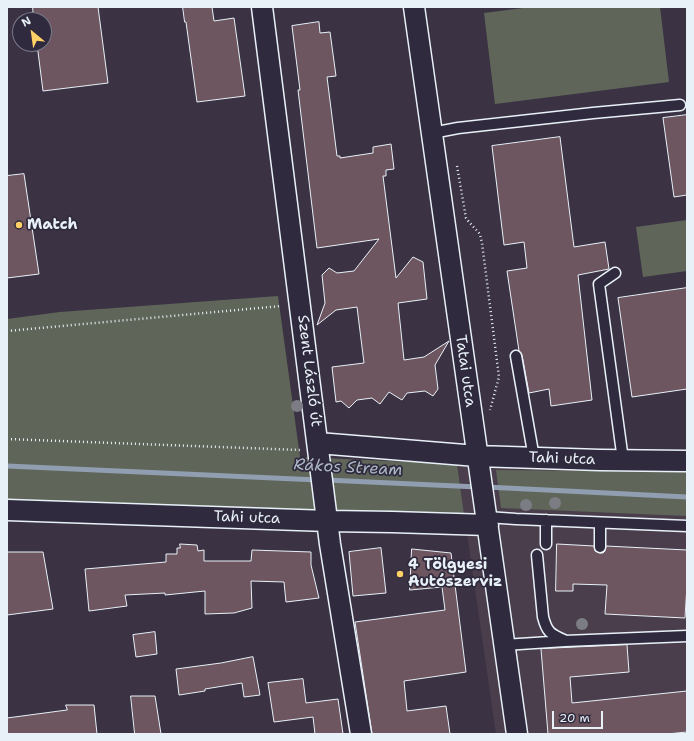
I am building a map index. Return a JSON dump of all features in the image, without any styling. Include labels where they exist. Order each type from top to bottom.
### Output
[{"type":"street","name":"Szent László út","points":[[262,7],[330,544],[361,734]]},
{"type":"street","name":"Tatai utca","points":[[414,7],[517,734]]},
{"type":"street","name":"Tahi utca","points":[[318,447],[477,456],[687,461]]},
{"type":"street","name":"Tahi utca","points":[[7,510],[327,514],[392,522],[487,517]]},
{"type":"lane","points":[[432,133],[458,128],[680,105]]},
{"type":"lane","points":[[615,273],[599,284],[623,460]]},
{"type":"lane","points":[[516,356],[534,458]]},
{"type":"lane","points":[[487,517],[687,526]]},
{"type":"lane","points":[[546,520],[546,544]]},
{"type":"lane","points":[[600,523],[600,547]]},
{"type":"lane","points":[[537,555],[543,617],[546,627],[554,636],[565,641]]},
{"type":"lane","points":[[504,645],[687,636]]},
{"type":"path","points":[[456,159],[466,218],[480,234],[482,243],[499,377],[489,413]]},
{"type":"path","points":[[7,331],[300,304]]},
{"type":"path","points":[[7,439],[318,447]]},
{"type":"shaded area","points":[[457,464],[687,469],[687,734],[496,734]]},
{"type":"green space","points":[[531,7],[660,7],[669,82],[495,104],[484,13]]},
{"type":"green space","points":[[687,220],[687,271],[643,277],[636,227]]},
{"type":"green space","points":[[278,296],[300,457],[457,464],[464,514],[7,501],[7,319],[60,312]]},
{"type":"green space","points":[[496,470],[687,472],[687,516],[501,508]]},
{"type":"building","points":[[33,7],[98,7],[108,83],[43,91],[38,52],[52,52],[52,12],[33,12]]},
{"type":"building","points":[[183,7],[212,7],[214,21],[234,18],[245,96],[197,102]]},
{"type":"building","points":[[319,22],[320,33],[330,32],[336,76],[327,77],[337,156],[340,156],[340,158],[373,153],[373,147],[391,144],[394,169],[386,170],[386,176],[383,176],[396,278],[413,257],[423,262],[427,299],[398,303],[404,360],[424,357],[449,341],[435,365],[438,389],[433,396],[425,391],[407,393],[402,400],[389,392],[380,404],[372,398],[357,400],[349,408],[341,401],[336,402],[332,367],[364,363],[357,307],[336,310],[317,325],[325,303],[322,275],[329,268],[337,273],[354,271],[379,239],[317,248],[292,26]]},
{"type":"building","points":[[687,115],[687,195],[674,197],[663,118]]},
{"type":"building","points":[[560,137],[574,247],[605,242],[609,269],[578,275],[592,400],[551,406],[549,389],[529,393],[522,355],[519,351],[507,271],[527,268],[524,242],[504,245],[492,146]]},
{"type":"building","name":"Match","points":[[24,174],[39,274],[7,278],[7,176]]},
{"type":"building","points":[[687,288],[687,389],[632,397],[618,298]]},
{"type":"building","points":[[180,544],[197,545],[198,551],[204,550],[204,561],[251,561],[252,550],[311,552],[311,565],[319,598],[286,602],[284,582],[251,581],[252,608],[234,613],[205,614],[205,591],[165,595],[165,593],[125,595],[127,606],[89,611],[85,569],[166,562],[166,554],[177,554],[177,548],[180,548]]},
{"type":"building","points":[[557,544],[594,546],[595,551],[600,553],[605,551],[606,546],[687,550],[685,618],[605,614],[607,585],[573,584],[573,591],[556,591]]},
{"type":"building","points":[[381,548],[386,593],[353,596],[349,552]]},
{"type":"building","points":[[412,549],[451,553],[466,672],[404,681],[407,711],[446,706],[450,734],[372,734],[355,622],[445,610],[442,587],[410,590]]},
{"type":"building","points":[[7,552],[43,552],[53,609],[7,615]]},
{"type":"building","points":[[155,632],[157,654],[136,657],[133,635]]},
{"type":"building","points":[[627,645],[629,672],[570,677],[572,703],[687,691],[687,732],[667,734],[548,734],[541,649]]},
{"type":"building","points":[[253,657],[260,695],[244,697],[242,683],[179,695],[176,669]]},
{"type":"building","points":[[303,679],[306,703],[338,699],[343,734],[315,734],[313,717],[274,722],[268,683]]},
{"type":"building","points":[[131,696],[155,696],[161,734],[135,734]]},
{"type":"building","points":[[66,705],[94,705],[97,734],[7,734],[7,718],[67,710]]},
{"type":"waterway","name":"Rákos Stream","points":[[7,466],[318,480]]},
{"type":"waterway","name":"Rákos Stream","points":[[326,480],[478,487]]},
{"type":"waterway","name":"Rákos Stream","points":[[486,487],[687,497]]},
{"type":"place","name":"Match","points":[[19,225]]},
{"type":"place","name":"4 Tölgyesi Autószerviz","points":[[400,574]]}]
